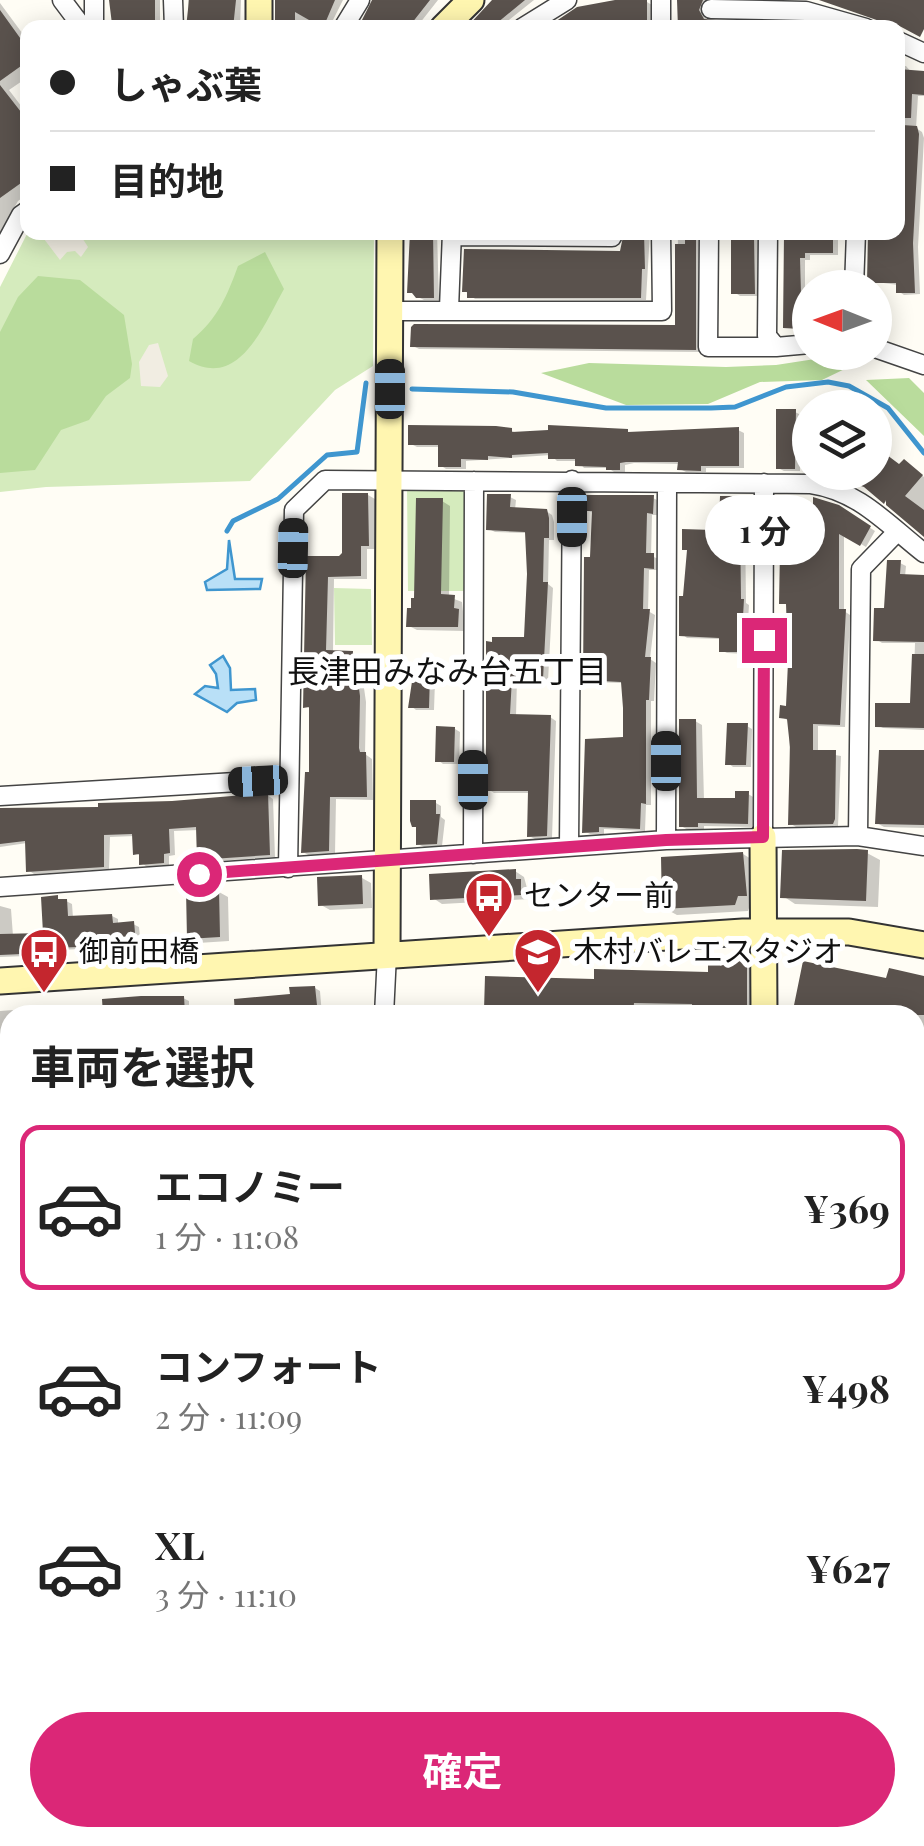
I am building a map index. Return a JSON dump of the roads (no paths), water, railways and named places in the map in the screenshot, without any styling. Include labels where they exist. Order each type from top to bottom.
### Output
[{"type":"street","points":[[451,20],[471,0]]},
{"type":"street","points":[[535,20],[566,0]]},
{"type":"street","points":[[711,12],[806,11],[838,20]]},
{"type":"street","points":[[0,254],[20,217]]},
{"type":"street","points":[[384,1005],[390,240]]},
{"type":"street","points":[[449,309],[452,240]]},
{"type":"street","points":[[390,311],[662,311],[661,240]]},
{"type":"street","points":[[709,240],[708,347],[792,345]]},
{"type":"street","points":[[768,240],[767,336],[776,346]]},
{"type":"street","points":[[855,270],[856,240]]},
{"type":"street","points":[[892,354],[924,365]]},
{"type":"street","points":[[288,868],[294,510],[325,480],[764,483],[836,488],[863,502],[924,553]]},
{"type":"street","points":[[569,847],[572,480]]},
{"type":"street","points":[[473,854],[474,481]]},
{"type":"street","points":[[666,840],[667,482]]},
{"type":"street","points":[[764,483],[764,1005]]},
{"type":"street","points":[[858,836],[860,569],[898,532]]},
{"type":"street","points":[[0,796],[288,780]]},
{"type":"street","points":[[0,887],[666,840],[858,836],[924,846]]},
{"type":"street","points":[[0,981],[764,931],[849,932],[924,944]]},
{"type":"water","points":[[229,540],[235,579],[262,579],[260,589],[207,590],[205,582],[227,569]]},
{"type":"water","points":[[223,656],[230,668],[231,690],[255,689],[256,700],[237,703],[227,712],[195,694],[205,686],[218,688],[210,665]]},
{"type":"waterway","points":[[412,389],[513,392],[606,408],[711,408],[735,407],[786,387],[828,382],[849,386],[888,408],[924,453]]},
{"type":"waterway","points":[[227,531],[233,521],[278,499],[327,455],[357,452],[366,383]]},
{"type":"place","name":"センター前","points":[[489,938]]},
{"type":"place","name":"御前田橋","points":[[44,994]]},
{"type":"place","name":"木村バレエスタジオ","points":[[538,994]]},
{"type":"district","name":"長津田みなみ台五丁目","points":[[447,672]]}]
